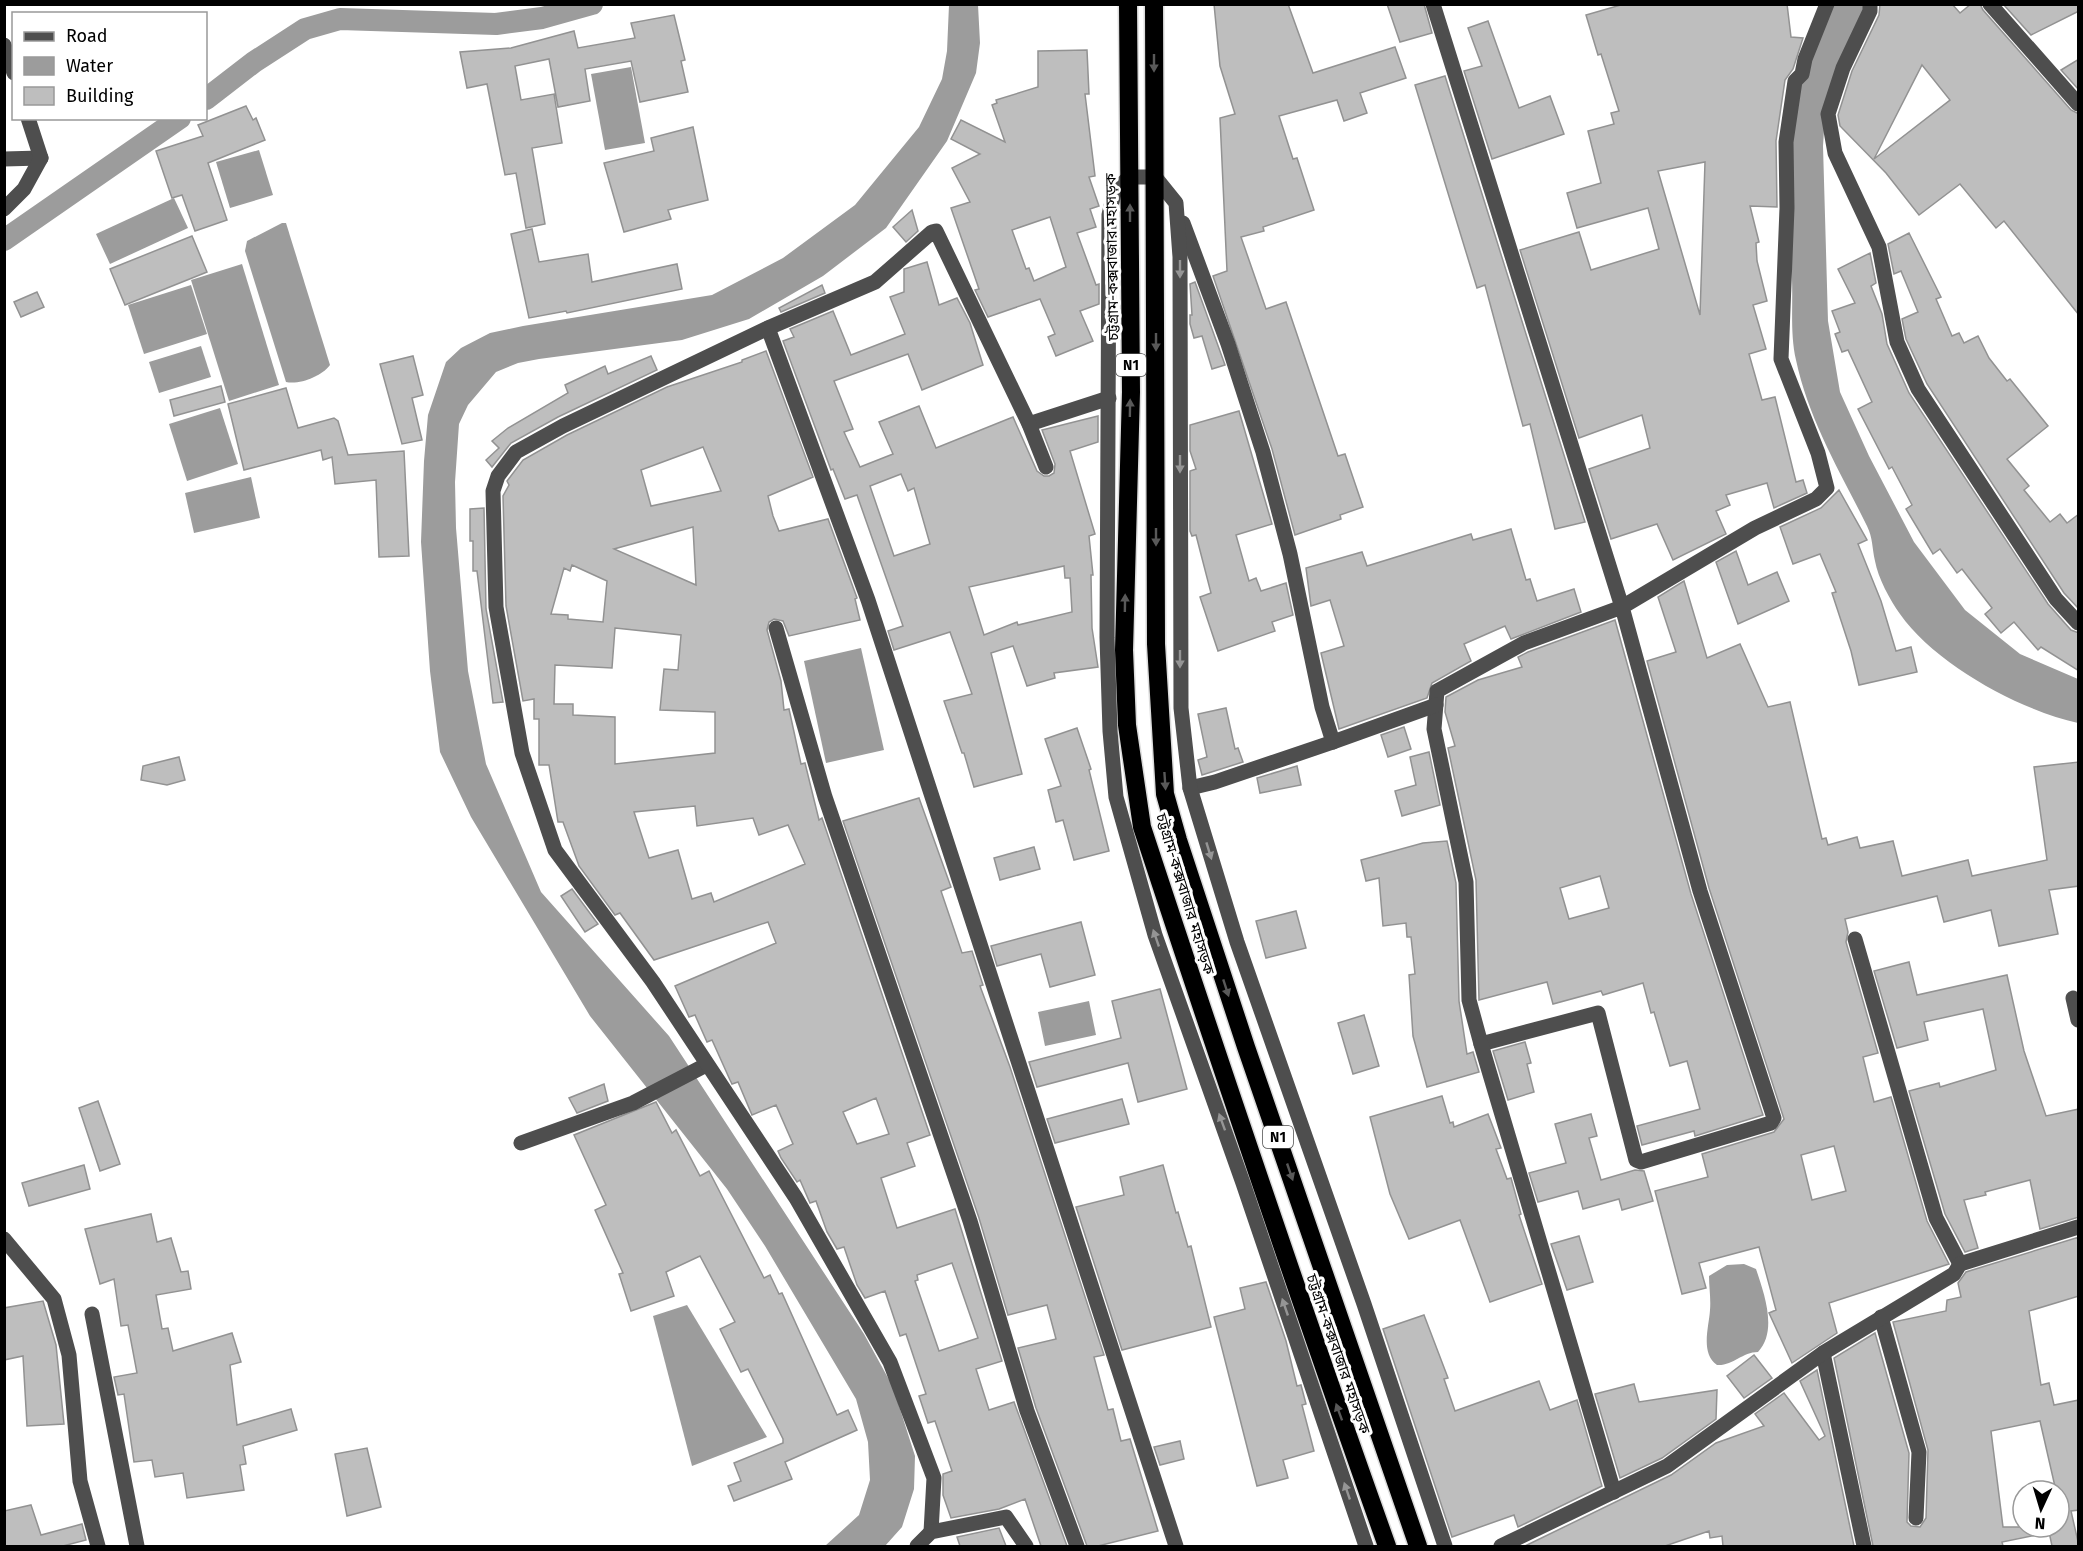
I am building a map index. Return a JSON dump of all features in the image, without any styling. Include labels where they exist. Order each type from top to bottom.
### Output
[{"type":"highway","name":"চট্টগ্রাম-কক্সবাজার মহাসড়ক","points":[[1128,4],[1129,479],[1124,650],[1128,725],[1142,826],[1309,1328],[1387,1546]]},
{"type":"highway","name":"চট্টগ্রাম-কক্সবাজার মহাসড়ক","points":[[1154,4],[1156,644],[1166,794],[1178,840],[1418,1546]]},
{"type":"street","points":[[1433,4],[1622,608],[1700,891],[1774,1121],[1638,1162],[1598,1013],[1481,1044]]},
{"type":"street","points":[[1614,1492],[1469,1000],[1466,882],[1434,729],[1437,691],[1524,643],[1622,608],[1755,528],[1816,499],[1827,488],[1818,453],[1780,359],[1787,208],[1786,142],[1795,81],[1802,74],[1805,59],[1827,4]]},
{"type":"street","points":[[1870,4],[1870,11],[1843,68],[1828,114],[1835,153],[1879,247],[1897,342],[1918,389],[2056,599],[2079,623]]},
{"type":"street","points":[[1990,4],[2079,105]]},
{"type":"street","points":[[4,45],[12,67]]},
{"type":"street","points":[[4,208],[24,189],[41,158],[29,120]]},
{"type":"street","points":[[4,159],[41,158]]},
{"type":"street","points":[[1333,742],[1322,707],[1290,554],[1263,452],[1228,344],[1176,203],[1155,177],[1129,177],[1114,193],[1109,216],[1107,500],[1110,731],[1116,797],[1155,935],[1243,1183],[1366,1546]]},
{"type":"street","points":[[1176,203],[1180,257],[1180,708],[1190,788],[1237,942],[1364,1304],[1445,1546]]},
{"type":"street","points":[[932,1532],[934,1478],[890,1362],[796,1198],[701,1068],[653,982],[555,850],[522,753],[496,607],[493,491],[498,476],[516,452],[563,426],[768,328],[875,282],[936,231],[1029,424],[1046,467]]},
{"type":"street","points":[[768,328],[868,600],[1176,1546]]},
{"type":"street","points":[[1029,424],[1108,398]]},
{"type":"street","points":[[1107,500],[1129,479]]},
{"type":"street","points":[[1156,506],[1180,523]]},
{"type":"street","points":[[1108,554],[1127,534]]},
{"type":"street","points":[[1156,604],[1180,623]]},
{"type":"street","points":[[776,628],[825,797],[970,1221],[1027,1411],[1077,1546]]},
{"type":"street","points":[[1190,788],[1215,782],[1436,705]]},
{"type":"street","points":[[1856,939],[1936,1218],[1960,1264]]},
{"type":"street","points":[[2073,998],[2079,1020]]},
{"type":"street","points":[[521,1143],[642,1098],[701,1068]]},
{"type":"street","points":[[1501,1546],[1667,1466],[1823,1353],[1954,1274],[1960,1264],[2079,1227]]},
{"type":"street","points":[[4,1239],[54,1299],[69,1355],[80,1481],[98,1546]]},
{"type":"street","points":[[92,1314],[137,1546]]},
{"type":"street","points":[[1881,1317],[1919,1452],[1916,1518]]},
{"type":"street","points":[[1823,1353],[1864,1546]]},
{"type":"street","points":[[917,1546],[932,1532],[1006,1517],[1026,1546]]},
{"type":"water","points":[[949,5],[978,5],[980,43],[976,73],[947,141],[886,228],[823,276],[749,319],[682,340],[539,359],[518,363],[496,372],[468,405],[459,424],[455,482],[456,528],[468,671],[486,764],[541,892],[669,1036],[864,1334],[893,1387],[915,1456],[914,1489],[902,1527],[885,1546],[825,1546],[859,1515],[870,1480],[868,1442],[856,1399],[765,1246],[727,1189],[590,1016],[471,817],[440,752],[430,671],[421,542],[424,461],[428,415],[446,362],[461,348],[490,333],[523,326],[712,295],[783,258],[855,205],[919,127],[942,79],[947,51]]},
{"type":"water","points":[[1831,5],[1866,5],[1826,99],[1823,146],[1828,321],[1840,392],[1869,456],[1914,542],[1965,610],[2020,654],[2078,679],[2078,723],[2030,708],[2005,696],[1956,667],[1915,633],[1885,589],[1877,568],[1869,530],[1826,445],[1809,404],[1796,360],[1793,340],[1790,208],[1792,134],[1802,78]]},
{"type":"water","points":[[631,67],[645,143],[605,150],[591,74]]},
{"type":"water","points":[[259,150],[273,195],[230,208],[216,162]]},
{"type":"water","points":[[174,198],[188,228],[110,264],[96,234]]},
{"type":"water","points":[[286,223],[330,365],[316,376],[292,383],[286,382],[245,251],[247,241]]},
{"type":"water","points":[[242,264],[279,385],[229,401],[191,280]]},
{"type":"water","points":[[191,285],[207,334],[144,354],[128,305]]},
{"type":"water","points":[[201,346],[211,377],[159,393],[149,362]]},
{"type":"water","points":[[220,408],[238,464],[187,481],[169,424]]},
{"type":"water","points":[[251,477],[260,518],[194,533],[185,493]]},
{"type":"water","points":[[861,648],[884,750],[826,763],[804,661]]},
{"type":"water","points":[[1089,1001],[1096,1035],[1045,1046],[1038,1012]]},
{"type":"water","points":[[1744,1264],[1756,1269],[1768,1312],[1767,1334],[1758,1352],[1747,1354],[1723,1365],[1717,1365],[1712,1360],[1707,1347],[1710,1306],[1709,1276],[1727,1265]]},
{"type":"water","points":[[687,1305],[767,1437],[692,1466],[653,1316]]},
{"type":"building","points":[[1214,4],[1288,4],[1313,73],[1395,47],[1406,78],[1360,93],[1367,113],[1344,121],[1337,100],[1279,116],[1293,159],[1297,158],[1314,210],[1263,227],[1264,231],[1241,237],[1266,309],[1286,302],[1338,456],[1345,454],[1363,507],[1340,515],[1341,519],[1295,535],[1272,449],[1213,276],[1227,271],[1220,118],[1235,114],[1220,66]]},
{"type":"building","points":[[1387,4],[1424,4],[1432,33],[1400,42]]},
{"type":"building","points":[[1624,4],[1787,4],[1791,37],[1803,38],[1793,69],[1785,80],[1776,141],[1777,207],[1750,206],[1759,242],[1756,243],[1757,261],[1767,301],[1753,305],[1766,349],[1749,354],[1762,400],[1775,397],[1796,482],[1803,480],[1807,493],[1774,508],[1767,483],[1726,495],[1730,505],[1716,511],[1726,534],[1673,560],[1657,524],[1611,539],[1589,469],[1650,448],[1642,415],[1579,438],[1520,250],[1579,232],[1591,270],[1659,249],[1648,208],[1577,228],[1567,193],[1601,183],[1588,131],[1614,124],[1611,113],[1619,111],[1586,15]],"holes":[[[1705,162],[1700,315],[1658,171]]]},
{"type":"building","points":[[1880,4],[1952,4],[1960,13],[1971,4],[1980,4],[2071,110],[2079,114],[2079,315],[2004,221],[1996,228],[1960,184],[1919,215],[1886,173],[1840,126],[1838,115],[1852,71],[1879,15]],"holes":[[[1922,65],[1950,100],[1874,159]]]},
{"type":"building","points":[[2003,4],[2079,4],[2079,11],[2031,35]]},
{"type":"building","points":[[674,15],[685,60],[681,61],[688,92],[640,102],[631,61],[585,69],[590,101],[558,107],[549,59],[515,66],[521,100],[554,94],[562,143],[532,148],[545,224],[526,228],[516,173],[505,175],[487,84],[467,88],[460,52],[511,48],[574,31],[578,48],[635,38],[631,23]]},
{"type":"building","points":[[1488,21],[1519,108],[1550,96],[1564,134],[1492,159],[1464,71],[1482,66],[1468,28]]},
{"type":"building","points":[[1087,50],[1089,94],[1085,94],[1095,176],[1089,177],[1099,206],[1090,209],[1096,227],[1077,233],[1096,285],[1099,284],[1099,304],[1080,311],[1093,341],[1056,356],[1048,337],[1055,334],[1040,299],[988,317],[975,290],[979,289],[951,208],[970,202],[952,168],[980,154],[951,139],[961,120],[1005,142],[992,105],[997,103],[996,100],[1038,87],[1038,51]],"holes":[[[1050,217],[1066,267],[1034,281],[1029,268],[1026,269],[1012,230]]]},
{"type":"building","points":[[2079,59],[2079,90],[2061,70]]},
{"type":"building","points":[[1445,76],[1585,522],[1555,529],[1530,424],[1523,426],[1485,285],[1477,288],[1415,85]]},
{"type":"building","points":[[246,106],[253,120],[256,118],[265,140],[208,163],[227,220],[195,231],[182,195],[172,198],[156,151],[203,136],[198,125]]},
{"type":"building","points":[[693,127],[708,200],[668,210],[671,219],[624,232],[604,163],[654,151],[651,138]]},
{"type":"building","points":[[912,210],[918,231],[906,242],[893,227]]},
{"type":"building","points":[[532,229],[539,262],[588,254],[592,282],[677,264],[682,289],[567,313],[566,311],[529,318],[511,234]]},
{"type":"building","points":[[1909,233],[1941,297],[1936,299],[1952,336],[1959,333],[1964,343],[1978,336],[1989,358],[2007,381],[2010,379],[2048,426],[2007,459],[2029,486],[2024,490],[2050,522],[2060,514],[2067,523],[2079,514],[2079,609],[2064,593],[1927,384],[1906,339],[1902,319],[1918,312],[1901,271],[1894,274],[1888,244]]},
{"type":"building","points":[[192,236],[207,272],[125,305],[110,269]]},
{"type":"building","points":[[1870,253],[1876,283],[1871,286],[1882,314],[1887,344],[1909,393],[2048,604],[2071,630],[2079,633],[2079,671],[2041,647],[2038,650],[2014,622],[2001,633],[1985,614],[1992,608],[1962,569],[1957,573],[1940,549],[1933,554],[1906,509],[1912,505],[1892,467],[1889,469],[1858,409],[1872,402],[1848,350],[1842,352],[1835,334],[1840,332],[1832,311],[1855,303],[1838,269]]},
{"type":"building","points":[[927,262],[939,305],[957,298],[970,323],[983,365],[922,390],[908,354],[834,381],[853,429],[844,432],[860,467],[893,454],[879,422],[919,406],[936,448],[1013,417],[1037,471],[1044,476],[1049,476],[1054,473],[1055,464],[1042,430],[1098,416],[1098,442],[1070,451],[1095,534],[1089,536],[1093,575],[1091,575],[1092,628],[1098,667],[1054,673],[1055,678],[1027,686],[1013,646],[991,653],[1022,774],[974,787],[944,701],[972,694],[950,632],[894,650],[888,631],[903,626],[857,495],[845,499],[833,469],[831,470],[783,341],[794,337],[790,329],[833,311],[851,355],[905,334],[890,297],[904,292],[904,269]],"holes":[[[901,474],[908,491],[914,488],[930,544],[894,556],[870,486]],[[1064,566],[1065,578],[1070,578],[1072,612],[1018,625],[1017,622],[984,635],[969,587]]]},
{"type":"building","points":[[1195,282],[1225,365],[1212,369],[1202,336],[1194,338],[1190,324],[1190,315],[1192,315],[1190,284]]},
{"type":"building","points":[[822,285],[825,293],[781,312],[779,308]]},
{"type":"building","points":[[37,292],[44,307],[21,317],[14,302]]},
{"type":"building","points":[[766,351],[813,477],[768,496],[779,531],[828,519],[857,598],[855,599],[860,620],[789,636],[783,621],[774,619],[769,622],[767,630],[781,681],[784,710],[789,709],[801,764],[805,763],[819,820],[822,818],[930,1135],[907,1143],[915,1166],[881,1178],[897,1228],[955,1209],[1002,1361],[976,1369],[989,1410],[1014,1402],[1067,1546],[1041,1546],[1025,1499],[999,1509],[951,1518],[943,1495],[943,1474],[952,1471],[935,1421],[928,1423],[919,1396],[926,1394],[906,1334],[900,1336],[885,1291],[865,1298],[857,1285],[844,1247],[837,1249],[827,1232],[816,1201],[810,1203],[800,1180],[797,1182],[781,1158],[778,1151],[793,1144],[776,1105],[752,1115],[738,1082],[732,1084],[712,1040],[707,1042],[695,1015],[689,1017],[675,986],[776,943],[768,922],[654,960],[620,913],[615,915],[579,866],[563,822],[558,822],[549,765],[539,765],[539,719],[534,719],[534,699],[523,701],[506,606],[503,496],[509,485],[507,481],[523,460],[567,435],[667,387],[742,362],[742,360]],"holes":[[[703,447],[721,491],[651,506],[641,470]],[[693,527],[696,585],[614,549]],[[572,565],[607,581],[603,622],[568,619],[568,615],[551,614],[564,568],[570,571]],[[615,628],[681,635],[678,670],[664,669],[660,710],[715,712],[715,753],[615,764],[615,717],[573,715],[573,704],[554,704],[555,665],[612,668]],[[695,806],[697,826],[753,818],[759,835],[788,825],[805,864],[714,902],[711,893],[692,899],[678,850],[649,858],[634,812]],[[876,1098],[889,1134],[857,1144],[843,1112]],[[952,1263],[978,1338],[939,1351],[915,1281],[918,1280],[917,1275]]]},
{"type":"building","points":[[413,356],[423,395],[412,398],[422,440],[402,444],[380,364]]},
{"type":"building","points":[[651,356],[657,370],[558,417],[511,443],[492,467],[486,460],[499,448],[492,441],[508,428],[568,393],[565,385],[605,366],[608,374]]},
{"type":"building","points":[[221,386],[225,402],[174,416],[170,400]]},
{"type":"building","points":[[286,388],[298,428],[334,418],[338,421],[348,455],[404,451],[409,556],[379,557],[376,480],[335,484],[332,457],[323,460],[321,450],[244,470],[228,404]]},
{"type":"building","points":[[1239,411],[1272,524],[1236,535],[1249,581],[1256,578],[1261,591],[1286,583],[1293,615],[1272,622],[1275,631],[1218,651],[1200,597],[1211,593],[1196,535],[1192,536],[1190,531],[1190,471],[1196,469],[1190,451],[1190,425]]},
{"type":"building","points":[[1839,490],[1867,540],[1858,544],[1881,601],[1896,651],[1911,647],[1917,672],[1859,685],[1851,651],[1832,593],[1836,592],[1820,554],[1793,564],[1780,527],[1821,508]]},
{"type":"building","points":[[484,508],[486,609],[503,702],[493,703],[477,571],[473,571],[473,541],[470,541],[470,509]]},
{"type":"building","points":[[1511,529],[1526,580],[1530,579],[1537,601],[1574,589],[1581,612],[1511,639],[1505,626],[1464,644],[1471,661],[1432,683],[1427,698],[1339,729],[1321,653],[1344,646],[1330,600],[1311,606],[1306,568],[1362,552],[1367,566],[1471,534],[1473,540]]},
{"type":"building","points":[[1736,551],[1748,585],[1777,572],[1789,601],[1738,624],[1716,562]]},
{"type":"building","points":[[1684,581],[1707,658],[1740,644],[1768,707],[1790,702],[1822,839],[1826,838],[1828,845],[1857,837],[1860,848],[1893,841],[1902,876],[1968,860],[1972,876],[2047,860],[2034,767],[2079,762],[2079,886],[2049,890],[2058,934],[1999,946],[1991,910],[1944,922],[1937,896],[1845,919],[1848,932],[1846,942],[1878,1053],[1863,1057],[1874,1102],[1891,1097],[1927,1221],[1949,1264],[1829,1303],[1837,1333],[1792,1363],[1769,1313],[1776,1310],[1759,1247],[1699,1263],[1706,1288],[1682,1294],[1655,1191],[1708,1177],[1702,1154],[1774,1132],[1784,1119],[1709,888],[1647,661],[1676,652],[1658,597]],"holes":[[[1834,1146],[1846,1191],[1812,1200],[1801,1155]]]},
{"type":"building","points":[[1615,620],[1691,894],[1763,1115],[1695,1136],[1694,1131],[1642,1145],[1637,1126],[1700,1109],[1687,1061],[1670,1066],[1643,983],[1603,995],[1601,991],[1553,1004],[1547,982],[1479,1000],[1476,880],[1448,748],[1455,746],[1445,712],[1446,697],[1478,680],[1522,667],[1518,657]],"holes":[[[1600,876],[1609,908],[1569,919],[1560,888]]]},
{"type":"building","points":[[1226,708],[1235,749],[1238,748],[1243,762],[1202,775],[1198,760],[1207,757],[1198,714]]},
{"type":"building","points":[[1404,727],[1411,749],[1388,757],[1381,735]]},
{"type":"building","points":[[1077,728],[1091,769],[1089,770],[1109,851],[1074,860],[1063,820],[1056,822],[1048,790],[1061,786],[1045,739]]},
{"type":"building","points":[[1429,752],[1440,805],[1402,816],[1395,791],[1416,785],[1410,757]]},
{"type":"building","points":[[179,757],[185,780],[167,785],[141,780],[143,766]]},
{"type":"building","points":[[1297,766],[1301,785],[1260,793],[1257,778]]},
{"type":"building","points":[[919,798],[951,887],[941,891],[962,953],[972,951],[983,985],[980,986],[1010,1067],[1104,1355],[1094,1357],[1108,1410],[1113,1409],[1121,1441],[1130,1439],[1158,1531],[1098,1546],[1087,1546],[1036,1408],[1018,1348],[1056,1339],[1047,1305],[1008,1315],[979,1218],[843,821]]},
{"type":"building","points":[[1447,841],[1456,883],[1459,1001],[1467,1054],[1473,1052],[1479,1072],[1427,1087],[1413,1036],[1409,975],[1415,974],[1411,937],[1407,937],[1406,923],[1383,926],[1379,878],[1366,881],[1361,860],[1423,843]]},
{"type":"building","points":[[1034,847],[1040,869],[1000,880],[994,858]]},
{"type":"building","points":[[572,889],[598,924],[585,932],[561,896]]},
{"type":"building","points":[[1296,911],[1306,948],[1266,958],[1256,921]]},
{"type":"building","points":[[1081,922],[1095,975],[1050,987],[1041,954],[997,966],[991,946]]},
{"type":"building","points":[[1909,962],[1917,995],[2007,975],[2024,1051],[2046,1116],[2079,1109],[2079,1217],[2040,1229],[2030,1180],[1985,1192],[1986,1195],[1964,1200],[1978,1248],[1965,1252],[1945,1214],[1909,1091],[1939,1083],[1940,1087],[1996,1070],[1983,1009],[1924,1022],[1928,1040],[1897,1048],[1874,971]]},
{"type":"building","points":[[1160,989],[1187,1089],[1138,1102],[1128,1063],[1037,1087],[1029,1062],[1121,1038],[1112,1001]]},
{"type":"building","points":[[1364,1015],[1379,1066],[1353,1074],[1338,1023]]},
{"type":"building","points":[[1525,1042],[1531,1063],[1527,1064],[1534,1092],[1508,1100],[1493,1051]]},
{"type":"building","points":[[604,1084],[608,1101],[577,1113],[569,1098]]},
{"type":"building","points":[[1442,1096],[1450,1123],[1453,1122],[1454,1127],[1488,1114],[1501,1148],[1496,1149],[1507,1179],[1511,1178],[1521,1214],[1519,1215],[1542,1284],[1490,1302],[1460,1220],[1409,1239],[1390,1194],[1370,1117]]},
{"type":"building","points":[[1122,1099],[1129,1124],[1055,1143],[1047,1119]]},
{"type":"building","points":[[98,1101],[120,1164],[100,1171],[79,1108]]},
{"type":"building","points":[[656,1102],[672,1133],[676,1130],[700,1176],[709,1171],[764,1278],[770,1275],[779,1294],[782,1293],[837,1415],[848,1410],[857,1430],[785,1462],[792,1479],[734,1501],[728,1486],[741,1481],[734,1463],[783,1443],[748,1369],[741,1372],[720,1329],[735,1322],[700,1256],[666,1272],[674,1296],[631,1311],[619,1274],[623,1273],[595,1210],[606,1205],[574,1135]]},
{"type":"building","points":[[1591,1114],[1597,1136],[1589,1138],[1601,1180],[1635,1170],[1644,1171],[1653,1201],[1622,1210],[1619,1199],[1583,1209],[1578,1191],[1538,1202],[1529,1173],[1566,1163],[1555,1124]]},
{"type":"building","points":[[84,1165],[90,1189],[29,1206],[22,1183]]},
{"type":"building","points":[[1163,1165],[1176,1213],[1178,1212],[1188,1247],[1191,1246],[1211,1327],[1122,1350],[1076,1207],[1124,1195],[1120,1177]]},
{"type":"building","points":[[151,1214],[157,1242],[171,1238],[181,1272],[188,1271],[191,1289],[156,1295],[162,1329],[168,1328],[173,1351],[232,1333],[241,1362],[230,1365],[237,1425],[291,1409],[297,1430],[243,1446],[246,1464],[240,1465],[244,1490],[187,1498],[183,1473],[155,1477],[152,1460],[134,1462],[124,1394],[118,1395],[114,1377],[137,1373],[128,1325],[121,1326],[114,1279],[100,1284],[85,1229]]},
{"type":"building","points":[[1579,1236],[1593,1282],[1567,1290],[1551,1244]]},
{"type":"building","points":[[2079,1237],[2079,1296],[2029,1311],[2041,1385],[2049,1383],[2054,1405],[2079,1400],[2079,1510],[2071,1511],[2071,1479],[2053,1479],[2040,1421],[1991,1431],[2003,1527],[2011,1527],[2011,1539],[2017,1539],[2002,1542],[2003,1546],[1873,1546],[1834,1358],[1875,1333],[1909,1453],[1907,1522],[1911,1526],[1920,1527],[1926,1518],[1928,1450],[1893,1322],[1946,1311],[1947,1300],[1961,1297],[1958,1283],[1966,1272]]},
{"type":"building","points":[[1266,1282],[1286,1341],[1297,1386],[1301,1385],[1306,1404],[1302,1405],[1314,1451],[1283,1460],[1288,1478],[1257,1486],[1214,1317],[1245,1309],[1240,1288]]},
{"type":"building","points":[[43,1301],[56,1345],[64,1424],[27,1426],[23,1356],[4,1360],[4,1308]]},
{"type":"building","points":[[1424,1315],[1448,1378],[1444,1379],[1455,1411],[1539,1381],[1550,1410],[1577,1400],[1602,1486],[1518,1527],[1514,1515],[1452,1537],[1383,1329]]},
{"type":"building","points":[[1754,1355],[1772,1378],[1744,1398],[1727,1376]]},
{"type":"building","points":[[1817,1370],[1854,1546],[1723,1546],[1722,1536],[1710,1538],[1709,1531],[1665,1546],[1525,1546],[1671,1475],[1716,1443],[1764,1426],[1755,1414],[1784,1393],[1819,1440],[1825,1436],[1800,1381]]},
{"type":"building","points":[[1634,1384],[1639,1402],[1717,1390],[1716,1419],[1662,1458],[1620,1478],[1595,1394]]},
{"type":"building","points":[[1180,1441],[1184,1459],[1160,1465],[1154,1447]]},
{"type":"building","points":[[367,1448],[381,1507],[347,1516],[335,1454]]},
{"type":"building","points":[[31,1505],[41,1535],[82,1524],[86,1540],[63,1546],[4,1546],[4,1511]]},
{"type":"building","points":[[2071,1511],[2079,1546],[2052,1546],[2051,1539],[2071,1539]]},
{"type":"building","points":[[999,1528],[1006,1546],[960,1546],[957,1537]]},
{"type":"waterway","points":[[207,98],[254,62],[305,29],[340,19],[496,24],[542,18],[592,4]]},
{"type":"waterway","points":[[4,240],[177,120]]}]
